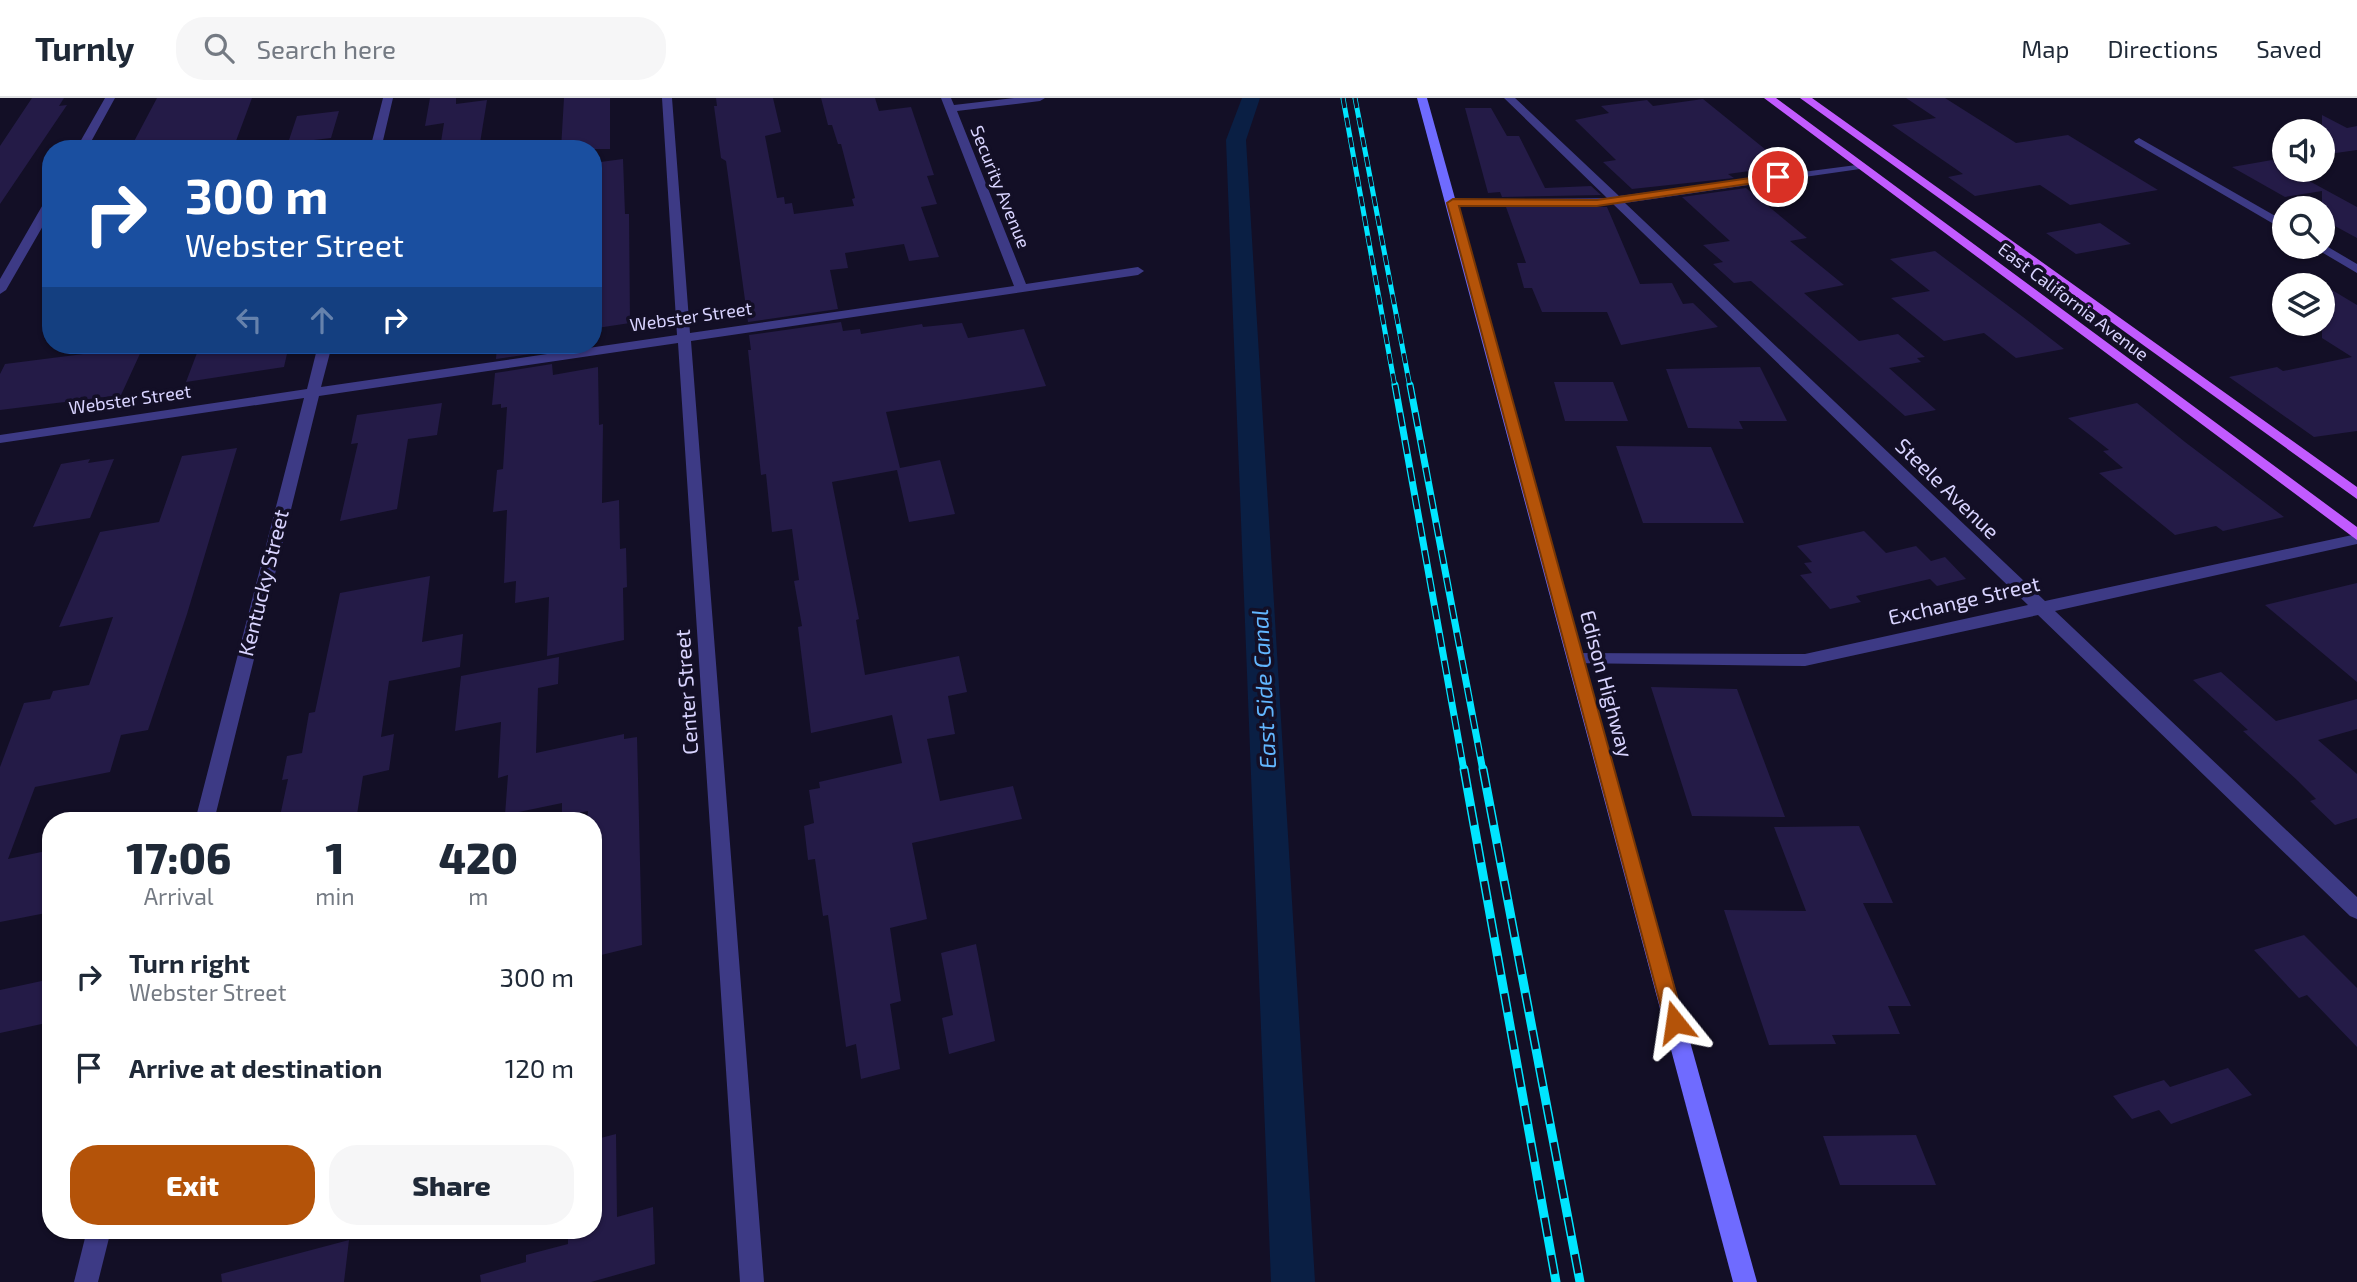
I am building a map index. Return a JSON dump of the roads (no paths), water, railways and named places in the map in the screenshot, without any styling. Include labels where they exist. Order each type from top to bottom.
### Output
[{"type":"main road","name":"Edison Highway","points":[[1422,98],[1453,203],[1745,1282]]},
{"type":"main road","name":"East California Avenue","points":[[1769,98],[2357,537]]},
{"type":"main road","name":"East California Avenue","points":[[1805,98],[2357,494]]},
{"type":"main road","points":[[1860,166],[1896,179],[1964,226],[2027,258]]},
{"type":"street","points":[[86,140],[110,98]]},
{"type":"street","points":[[377,140],[388,98]]},
{"type":"street","name":"Center Street","points":[[667,98],[752,1282]]},
{"type":"street","points":[[948,103],[1040,98]]},
{"type":"street","name":"Steele Avenue","points":[[1509,98],[2357,911]]},
{"type":"street","name":"Security Avenue","points":[[948,103],[1021,288]]},
{"type":"street","points":[[2139,141],[2272,219]]},
{"type":"street","points":[[1453,203],[1597,203],[1860,166]]},
{"type":"street","points":[[0,290],[42,217]]},
{"type":"street","points":[[2335,256],[2357,269]]},
{"type":"street","name":"Webster Street","points":[[602,350],[1138,271]]},
{"type":"street","name":"Kentucky Street","points":[[206,812],[323,354]]},
{"type":"street","name":"Webster Street","points":[[0,439],[576,354]]},
{"type":"street","name":"Exchange Street","points":[[1576,659],[1805,660],[2357,537]]},
{"type":"street","points":[[86,1282],[97,1239]]},
{"type":"waterway","name":"East Side Canal","points":[[1251,98],[1236,140],[1293,1282]]},
{"type":"railway","points":[[1343,98],[1395,387]]},
{"type":"railway","points":[[1355,98],[1410,387]]},
{"type":"railway","points":[[1395,385],[1464,771]]},
{"type":"railway","points":[[1410,385],[1483,771]]},
{"type":"railway","points":[[1464,769],[1556,1282]]},
{"type":"railway","points":[[1483,769],[1580,1282]]}]
